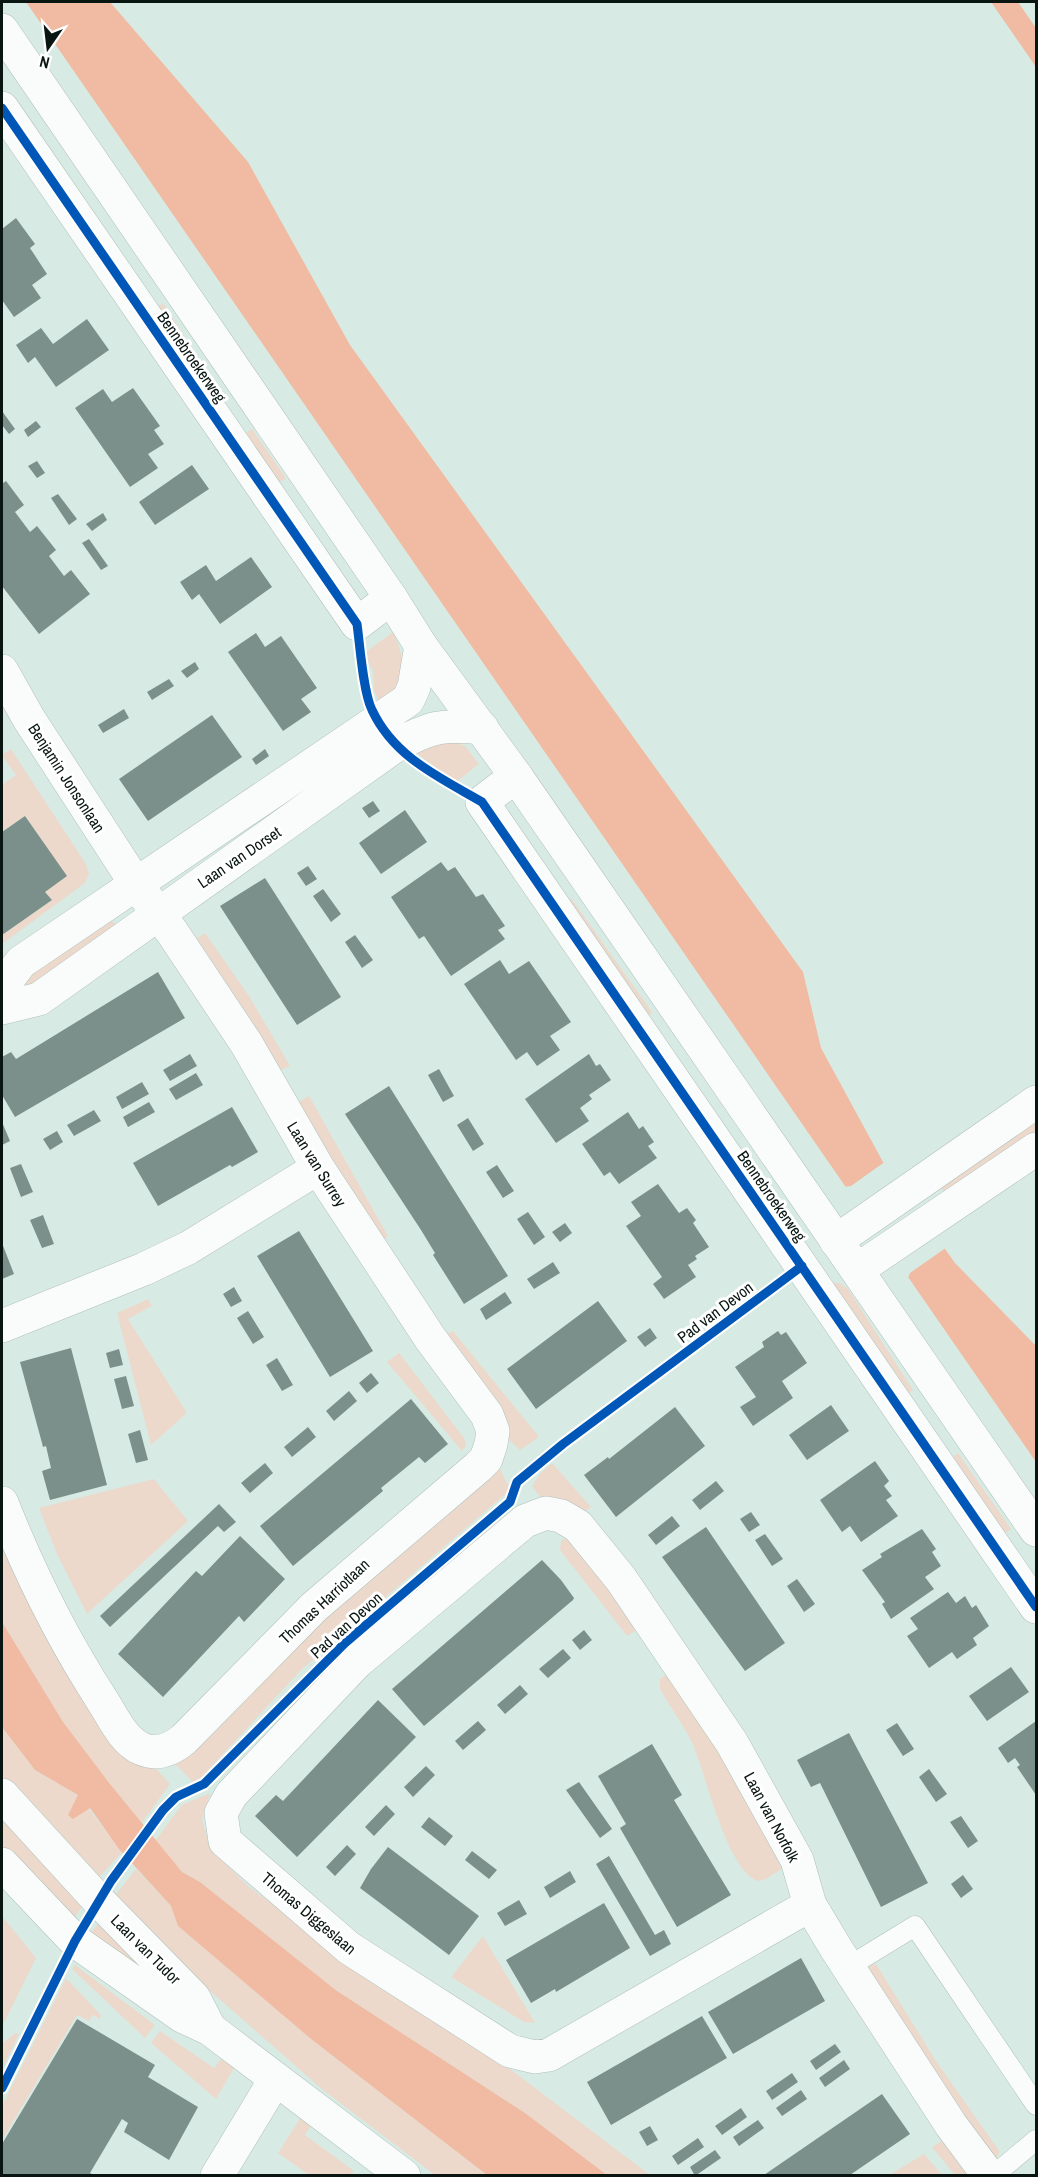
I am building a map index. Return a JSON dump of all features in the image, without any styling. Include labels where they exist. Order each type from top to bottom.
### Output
[{"type":"street","name":"Bennebroekerweg","points":[[2,30],[391,598],[421,646],[867,1264],[1036,1530]]},
{"type":"street","name":"Bennebroekerweg","points":[[2,108],[357,624],[391,598]]},
{"type":"street","points":[[2,987],[21,962],[408,700],[414,687],[421,646]]},
{"type":"street","name":"Benjamin Jonsonlaan","points":[[2,671],[29,719],[136,884]]},
{"type":"street","name":"Laan van Dorset","points":[[2,1008],[39,999],[156,913],[284,826],[395,746],[427,729],[452,725],[482,728]]},
{"type":"street","name":"Bennebroekerweg","points":[[516,776],[482,802],[1036,1606]]},
{"type":"street","name":"Laan van Surrey","points":[[136,884],[172,932],[246,1043],[318,1168],[430,1338],[487,1415],[493,1431],[491,1444]]},
{"type":"street","points":[[846,1234],[1036,1102]]},
{"type":"street","points":[[867,1264],[1036,1149]]},
{"type":"street","points":[[2,1326],[170,1256],[318,1168]]},
{"type":"street","name":"Thomas Harriotlaan","points":[[2,1503],[28,1568],[64,1640],[125,1737],[141,1749],[154,1753],[172,1749],[184,1739],[314,1606],[478,1467],[486,1459],[491,1444]]},
{"type":"street","name":"Thomas Diggeslaan","points":[[546,1513],[525,1521],[357,1662],[231,1795],[221,1813],[225,1840],[349,1948],[510,2051],[535,2057],[549,2055],[810,1905]]},
{"type":"street","name":"Laan van Norfolk","points":[[546,1513],[561,1516],[578,1526],[621,1580],[732,1743],[797,1860],[810,1905],[951,2125],[991,2175]]},
{"type":"street","name":"Laan van Tudor","points":[[2,1795],[99,1901],[194,1998],[210,2029]]},
{"type":"street","name":"Laan van Tudor","points":[[2,1863],[75,1941],[182,2016],[210,2029],[404,2175]]},
{"type":"street","points":[[217,2175],[275,2080]]},
{"type":"lane","points":[[848,1966],[915,1926],[1036,2105]]},
{"type":"lane","points":[[991,2175],[1036,2140]]},
{"type":"shaded area","points":[[26,2],[110,2],[248,162],[350,345],[803,972],[821,1048],[883,1162],[955,1263],[1036,1346],[1036,1462]]},
{"type":"shaded area","points":[[991,2],[1018,2],[1036,28],[1036,67]]},
{"type":"shaded area","points":[[163,303],[205,368],[197,375],[153,310]]},
{"type":"shaded area","points":[[252,429],[286,478],[275,485],[241,436]]},
{"type":"shaded area","points":[[393,632],[401,653],[402,671],[396,687],[380,704],[374,691],[373,671],[364,653]]},
{"type":"shaded area","points":[[443,737],[465,746],[479,764],[455,783],[408,746]]},
{"type":"shaded area","points":[[11,749],[86,864],[89,874],[85,883],[2,944],[2,935],[52,900],[45,892],[66,876],[25,816],[2,832],[2,785],[16,775],[2,755]]},
{"type":"shaded area","points":[[571,898],[652,1012],[644,1022],[563,905]]},
{"type":"shaded area","points":[[109,919],[116,924],[45,983],[5,992]]},
{"type":"shaded area","points":[[205,933],[249,996],[290,1066],[279,1071],[197,938]]},
{"type":"shaded area","points":[[309,1096],[388,1236],[379,1244],[343,1185],[299,1102]]},
{"type":"shaded area","points":[[1036,1111],[1036,1136],[947,1197],[937,1181]]},
{"type":"shaded area","points":[[827,1283],[840,1283],[848,1289],[913,1390],[905,1397]]},
{"type":"shaded area","points":[[148,1299],[152,1306],[128,1319],[187,1413],[151,1445],[117,1313]]},
{"type":"shaded area","points":[[453,1331],[539,1437],[520,1450],[504,1435],[443,1336]]},
{"type":"shaded area","points":[[399,1353],[464,1438],[466,1445],[462,1451],[387,1362]]},
{"type":"shaded area","points":[[958,1453],[1011,1529],[1001,1536],[949,1461]]},
{"type":"shaded area","points":[[497,1462],[510,1490],[302,1669],[195,1784],[174,1763],[333,1607]]},
{"type":"shaded area","points":[[552,1463],[591,1507],[583,1513],[544,1502],[532,1486],[540,1474]]},
{"type":"shaded area","points":[[154,1479],[188,1521],[87,1614],[57,1554],[39,1508]]},
{"type":"shaded area","points":[[2,1532],[150,1762],[170,1784],[141,1824],[63,1723],[2,1622]]},
{"type":"shaded area","points":[[570,1536],[638,1629],[627,1636],[560,1550],[561,1541]]},
{"type":"shaded area","points":[[2,1622],[63,1722],[182,1872],[200,1882],[337,1991],[525,2113],[607,2175],[487,2175],[311,2039],[178,1926],[171,1906],[119,1849],[90,1808],[73,1819],[68,1815],[78,1795],[35,1770],[2,1727]]},
{"type":"shaded area","points":[[671,1672],[708,1728],[785,1867],[766,1879],[757,1881],[746,1872],[735,1858],[726,1840],[693,1745],[660,1689],[660,1679]]},
{"type":"shaded area","points":[[2,1727],[35,1770],[78,1795],[122,1852],[96,1881],[2,1782]]},
{"type":"shaded area","points":[[210,1793],[202,1819],[210,1848],[249,1887],[416,2009],[510,2069],[650,2175],[607,2175],[525,2113],[337,1991],[200,1882],[182,1872],[155,1841],[182,1805]]},
{"type":"shaded area","points":[[2,1812],[84,1903],[74,1919],[2,1849]]},
{"type":"shaded area","points":[[136,1869],[171,1906],[178,1926],[311,2039],[487,2175],[435,2175],[323,2090],[193,1976],[113,1898]]},
{"type":"shaded area","points":[[2,1916],[36,1958],[2,2027]]},
{"type":"shaded area","points":[[101,1920],[194,2008],[91,1933]]},
{"type":"shaded area","points":[[483,1936],[535,2023],[524,2022],[451,1977]]},
{"type":"shaded area","points":[[876,1964],[936,2061],[1000,2152],[994,2161],[869,1973],[869,1966]]},
{"type":"shaded area","points":[[75,1965],[155,2025],[145,2038],[72,1969]]},
{"type":"shaded area","points":[[66,1978],[101,2015],[100,2019],[93,2015],[89,2021],[77,2015],[2,2140],[2,2106]]},
{"type":"shaded area","points":[[160,2031],[214,2068],[221,2059],[234,2068],[216,2099],[151,2043]]},
{"type":"shaded area","points":[[15,2033],[19,2034],[2,2069],[2,2044]]},
{"type":"shaded area","points":[[303,2114],[313,2123],[305,2135],[354,2171],[350,2175],[309,2175],[278,2153]]},
{"type":"shaded area","points":[[941,2141],[969,2175],[955,2175],[932,2147]]},
{"type":"shaded area","points":[[924,2154],[942,2175],[889,2175],[891,2174]]},
{"type":"pier","points":[[886,1161],[947,1247],[910,1273],[907,1280],[843,1187],[851,1186]]},
{"type":"building","points":[[16,218],[35,244],[30,248],[47,274],[32,285],[41,298],[14,317],[2,300],[2,229]]},
{"type":"building","points":[[87,319],[109,350],[56,387],[35,357],[28,363],[16,345],[41,328],[53,344]]},
{"type":"building","points":[[133,388],[160,426],[154,430],[164,444],[148,454],[158,468],[130,487],[75,408],[103,389],[112,402]]},
{"type":"building","points":[[2,411],[15,429],[9,434],[2,425]]},
{"type":"building","points":[[36,421],[41,427],[28,437],[24,430]]},
{"type":"building","points":[[37,461],[45,473],[37,478],[28,466]]},
{"type":"building","points":[[192,465],[209,489],[155,525],[139,502]]},
{"type":"building","points":[[2,481],[3,483],[6,481],[24,505],[15,512],[30,532],[37,526],[56,550],[49,556],[64,576],[71,570],[90,594],[39,634],[2,586]]},
{"type":"building","points":[[58,494],[77,519],[69,525],[51,498]]},
{"type":"building","points":[[103,513],[107,520],[92,531],[86,524]]},
{"type":"building","points":[[89,539],[108,566],[101,570],[82,543]]},
{"type":"building","points":[[251,557],[272,587],[220,624],[199,594],[192,600],[180,582],[206,565],[216,581]]},
{"type":"building","points":[[256,633],[265,647],[281,636],[317,688],[301,699],[311,712],[283,731],[228,652]]},
{"type":"building","points":[[195,662],[199,669],[187,678],[181,671]]},
{"type":"building","points":[[169,679],[174,686],[152,700],[147,692]]},
{"type":"building","points":[[124,709],[129,718],[103,733],[98,725]]},
{"type":"building","points":[[212,715],[242,757],[148,821],[119,779]]},
{"type":"building","points":[[265,749],[269,756],[256,765],[252,759]]},
{"type":"building","points":[[373,801],[380,811],[369,818],[362,808]]},
{"type":"building","points":[[405,810],[427,842],[381,874],[359,843]]},
{"type":"building","points":[[25,816],[67,876],[45,892],[52,900],[2,935],[2,832]]},
{"type":"building","points":[[441,862],[448,871],[455,867],[476,897],[483,894],[505,926],[498,930],[505,939],[451,976],[424,936],[419,939],[391,897]]},
{"type":"building","points":[[308,866],[317,879],[306,886],[297,873]]},
{"type":"building","points":[[265,878],[341,997],[297,1025],[220,906]]},
{"type":"building","points":[[323,889],[341,914],[331,922],[313,896]]},
{"type":"building","points":[[355,935],[373,960],[362,968],[345,942]]},
{"type":"building","points":[[500,960],[509,974],[529,961],[571,1022],[550,1036],[560,1050],[537,1066],[527,1052],[516,1060],[464,984]]},
{"type":"building","points":[[158,972],[185,1018],[15,1117],[2,1095],[2,1057],[11,1052],[16,1059]]},
{"type":"building","points":[[190,1054],[197,1066],[170,1081],[163,1070]]},
{"type":"building","points":[[589,1054],[596,1066],[600,1064],[611,1080],[589,1095],[592,1099],[580,1108],[589,1121],[556,1143],[525,1099]]},
{"type":"building","points":[[439,1069],[454,1096],[443,1102],[428,1075]]},
{"type":"building","points":[[196,1073],[203,1085],[176,1100],[169,1089]]},
{"type":"building","points":[[142,1082],[149,1094],[122,1109],[116,1097]]},
{"type":"building","points":[[389,1086],[508,1276],[464,1304],[433,1255],[435,1253],[421,1230],[345,1114]]},
{"type":"building","points":[[149,1102],[155,1112],[128,1127],[123,1117]]},
{"type":"building","points":[[232,1107],[258,1152],[232,1167],[230,1165],[158,1206],[133,1163]]},
{"type":"building","points":[[94,1110],[101,1121],[74,1136],[67,1125]]},
{"type":"building","points":[[628,1112],[639,1129],[643,1126],[654,1142],[648,1146],[657,1158],[619,1184],[610,1172],[604,1176],[582,1144]]},
{"type":"building","points":[[468,1118],[484,1144],[473,1151],[457,1125]]},
{"type":"building","points":[[2,1122],[10,1141],[2,1145]]},
{"type":"building","points":[[57,1131],[63,1142],[50,1150],[43,1139]]},
{"type":"building","points":[[21,1164],[33,1192],[21,1197],[10,1168]]},
{"type":"building","points":[[497,1165],[514,1191],[503,1198],[486,1172]]},
{"type":"building","points":[[658,1184],[679,1213],[687,1208],[696,1220],[693,1223],[709,1247],[695,1256],[697,1259],[688,1265],[696,1277],[664,1299],[653,1284],[662,1277],[626,1226],[641,1216],[631,1202]]},
{"type":"building","points":[[528,1212],[545,1237],[534,1245],[517,1219]]},
{"type":"building","points":[[43,1215],[54,1244],[42,1248],[30,1220]]},
{"type":"building","points":[[565,1223],[572,1233],[560,1242],[552,1232]]},
{"type":"building","points":[[299,1231],[373,1351],[330,1377],[257,1256]]},
{"type":"building","points":[[2,1243],[14,1274],[2,1279]]},
{"type":"building","points":[[553,1262],[560,1273],[534,1289],[527,1279]]},
{"type":"building","points":[[234,1287],[242,1301],[231,1307],[223,1294]]},
{"type":"building","points":[[505,1292],[512,1303],[486,1320],[480,1309]]},
{"type":"building","points":[[598,1301],[627,1341],[536,1409],[507,1369]]},
{"type":"building","points":[[248,1311],[264,1337],[253,1344],[237,1318]]},
{"type":"building","points":[[650,1328],[657,1338],[645,1347],[637,1337]]},
{"type":"building","points":[[778,1331],[781,1335],[786,1332],[807,1363],[782,1381],[793,1398],[753,1426],[740,1407],[756,1397],[735,1367],[764,1347],[762,1342]]},
{"type":"building","points":[[71,1348],[107,1485],[50,1500],[42,1471],[51,1468],[20,1362]]},
{"type":"building","points":[[119,1349],[123,1365],[110,1368],[106,1353]]},
{"type":"building","points":[[277,1358],[293,1385],[282,1391],[266,1365]]},
{"type":"building","points":[[371,1373],[379,1383],[367,1393],[359,1383]]},
{"type":"building","points":[[126,1376],[134,1406],[122,1409],[114,1379]]},
{"type":"building","points":[[349,1391],[357,1401],[334,1421],[326,1411]]},
{"type":"building","points":[[411,1399],[448,1444],[425,1463],[419,1457],[381,1488],[383,1491],[293,1566],[260,1526]]},
{"type":"building","points":[[831,1405],[849,1431],[807,1460],[789,1435]]},
{"type":"building","points":[[675,1407],[705,1446],[616,1517],[584,1475],[608,1457],[609,1459]]},
{"type":"building","points":[[308,1427],[316,1437],[292,1457],[284,1447]]},
{"type":"building","points":[[140,1430],[148,1460],[136,1463],[128,1434]]},
{"type":"building","points":[[875,1461],[889,1481],[884,1486],[892,1496],[886,1500],[898,1516],[861,1542],[850,1526],[842,1532],[820,1500]]},
{"type":"building","points":[[265,1463],[273,1473],[250,1493],[241,1483]]},
{"type":"building","points":[[716,1481],[724,1491],[700,1510],[692,1500]]},
{"type":"building","points":[[219,1504],[236,1522],[224,1532],[218,1526],[110,1627],[100,1616]]},
{"type":"building","points":[[751,1512],[760,1525],[749,1532],[740,1519]]},
{"type":"building","points":[[672,1516],[680,1526],[656,1545],[648,1535]]},
{"type":"building","points":[[706,1527],[785,1643],[745,1671],[662,1557]]},
{"type":"building","points":[[922,1529],[936,1549],[932,1552],[941,1566],[925,1577],[934,1589],[891,1619],[882,1604],[885,1602],[862,1570],[882,1557],[880,1554]]},
{"type":"building","points":[[765,1534],[783,1559],[772,1566],[755,1540]]},
{"type":"building","points":[[240,1536],[285,1579],[244,1622],[239,1616],[163,1697],[118,1654],[196,1571],[202,1576]]},
{"type":"building","points":[[542,1560],[561,1580],[574,1598],[573,1600],[424,1726],[392,1689]]},
{"type":"building","points":[[797,1579],[815,1604],[804,1612],[787,1586]]},
{"type":"building","points":[[948,1592],[956,1603],[965,1596],[972,1608],[976,1605],[989,1626],[973,1638],[977,1645],[957,1659],[952,1652],[929,1668],[907,1636],[918,1629],[910,1618]]},
{"type":"building","points":[[584,1630],[592,1640],[580,1650],[572,1640]]},
{"type":"building","points":[[563,1649],[571,1658],[548,1678],[539,1669]]},
{"type":"building","points":[[1011,1667],[1029,1692],[987,1721],[969,1696]]},
{"type":"building","points":[[520,1685],[528,1694],[505,1714],[497,1705]]},
{"type":"building","points":[[378,1700],[416,1737],[297,1857],[255,1816],[276,1795],[283,1801]]},
{"type":"building","points":[[478,1721],[486,1730],[463,1750],[455,1741]]},
{"type":"building","points":[[1036,1721],[1036,1795],[1017,1767],[1020,1765],[1015,1758],[1008,1763],[998,1748]]},
{"type":"building","points":[[897,1723],[914,1749],[903,1756],[886,1730]]},
{"type":"building","points":[[849,1733],[928,1883],[881,1907],[820,1783],[811,1787],[797,1760]]},
{"type":"building","points":[[652,1744],[682,1795],[674,1800],[731,1895],[677,1927],[620,1828],[626,1824],[598,1776]]},
{"type":"building","points":[[426,1766],[435,1775],[413,1797],[404,1787]]},
{"type":"building","points":[[929,1769],[947,1794],[936,1802],[919,1777]]},
{"type":"building","points":[[579,1782],[612,1829],[600,1838],[566,1790]]},
{"type":"building","points":[[386,1805],[395,1814],[374,1836],[365,1827]]},
{"type":"building","points":[[961,1816],[978,1841],[968,1848],[950,1822]]},
{"type":"building","points":[[429,1817],[453,1836],[445,1846],[421,1827]]},
{"type":"building","points":[[347,1845],[356,1854],[335,1876],[326,1867]]},
{"type":"building","points":[[388,1847],[479,1916],[449,1955],[360,1888]]},
{"type":"building","points":[[472,1851],[497,1870],[489,1879],[465,1860]]},
{"type":"building","points":[[609,1856],[655,1935],[664,1930],[671,1944],[650,1956],[596,1864]]},
{"type":"building","points":[[570,1871],[576,1882],[550,1898],[544,1887]]},
{"type":"building","points":[[963,1875],[973,1889],[961,1898],[951,1884]]},
{"type":"building","points":[[519,1900],[527,1914],[505,1926],[497,1913]]},
{"type":"building","points":[[604,1903],[630,1948],[556,1992],[555,1989],[531,2003],[506,1960]]},
{"type":"building","points":[[801,1958],[825,2001],[733,2054],[708,2012]]},
{"type":"building","points":[[702,2016],[727,2058],[611,2125],[587,2082]]},
{"type":"building","points":[[77,2019],[155,2065],[148,2077],[198,2107],[169,2160],[124,2132],[128,2123],[122,2119],[90,2173],[94,2175],[2,2175],[2,2144]]},
{"type":"building","points":[[835,2044],[841,2052],[816,2070],[810,2061]]},
{"type":"building","points":[[844,2060],[850,2069],[825,2087],[819,2078]]},
{"type":"building","points":[[792,2073],[798,2082],[772,2100],[766,2091]]},
{"type":"building","points":[[801,2090],[807,2099],[782,2116],[776,2108]]},
{"type":"building","points":[[882,2094],[910,2134],[850,2175],[764,2175]]},
{"type":"building","points":[[741,2108],[747,2117],[722,2135],[715,2126]]},
{"type":"building","points":[[758,2120],[764,2128],[739,2146],[733,2137]]},
{"type":"building","points":[[650,2126],[658,2140],[647,2146],[639,2132]]},
{"type":"building","points":[[698,2138],[704,2147],[678,2165],[672,2156]]},
{"type":"building","points":[[715,2150],[721,2158],[695,2176],[690,2167]]},
{"type":"cycle path","points":[[2,108],[357,624],[366,692],[381,726],[392,741],[419,764],[482,802],[1036,1607]]},
{"type":"cycle path","name":"Pad van Devon","points":[[2,2088],[75,1941],[111,1881],[163,1810],[176,1797],[204,1784],[345,1643],[510,1502],[517,1482],[563,1444],[802,1266]]}]
